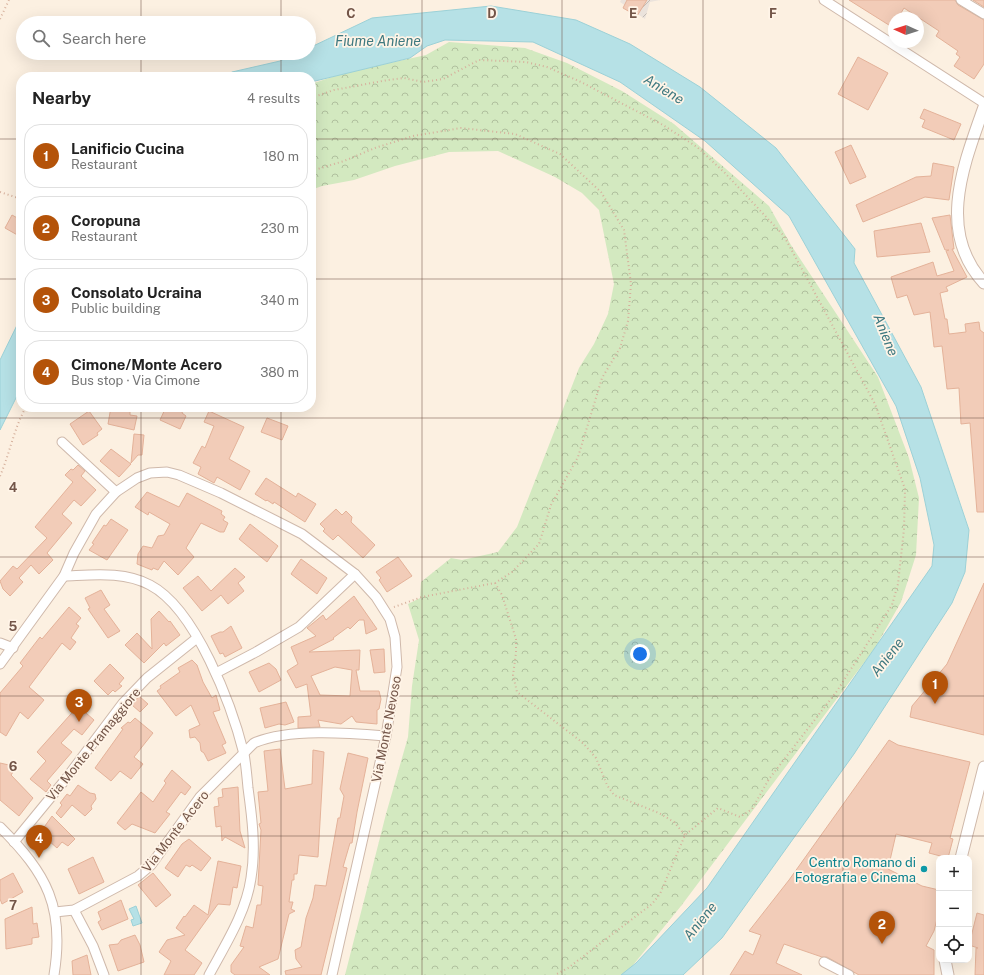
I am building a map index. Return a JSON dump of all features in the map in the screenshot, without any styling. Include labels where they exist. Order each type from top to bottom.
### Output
[{"type":"street","points":[[824,0],[984,103]]},
{"type":"street","points":[[961,0],[984,14]]},
{"type":"street","points":[[984,107],[961,176],[957,204],[958,225],[966,256],[974,271],[984,283]]},
{"type":"street","points":[[62,442],[116,492]]},
{"type":"street","name":"Via Monte Nevoso","points":[[0,664],[64,576],[90,523],[103,505],[116,492],[137,478],[150,474],[167,472],[179,475],[302,534],[355,574],[386,610],[395,637],[397,660],[395,690],[386,736],[332,975]]},
{"type":"street","points":[[216,673],[299,627],[355,574]]},
{"type":"street","points":[[64,576],[118,575],[150,584],[173,604],[197,638],[216,673],[244,755],[252,813],[254,850],[252,878],[248,894],[238,918],[209,975]]},
{"type":"street","name":"Via Monte Pramaggiore","points":[[14,842],[65,780],[123,704],[151,675],[197,638]]},
{"type":"street","points":[[0,643],[12,648]]},
{"type":"street","name":"Via Monte Acero","points":[[55,912],[74,910],[144,871],[151,865],[200,797],[222,774],[244,755],[249,747],[254,743],[277,737],[320,734],[386,736]]},
{"type":"street","points":[[962,855],[984,767]]},
{"type":"street","points":[[0,827],[33,864],[46,884],[55,912],[56,956],[54,975]]},
{"type":"street","points":[[74,910],[93,946],[104,975]]},
{"type":"street","points":[[824,962],[849,975]]},
{"type":"street","points":[[946,963],[948,975]]},
{"type":"path","points":[[0,19],[9,0]]},
{"type":"path","points":[[316,96],[334,90],[388,80],[404,78],[422,82],[443,79],[479,60],[526,62],[547,67],[581,82],[663,125],[698,147],[784,236],[875,404],[905,489],[903,545],[898,584],[892,605],[837,691],[769,779],[752,809],[740,817],[718,808],[685,835],[660,894],[652,904],[568,968],[555,975]]},
{"type":"path","points":[[316,169],[413,136],[461,128],[515,134],[560,154],[601,192],[624,230],[631,284],[628,321],[620,348],[602,378],[578,457],[551,505],[539,544],[512,572],[495,583],[422,597],[410,603],[386,610]]},
{"type":"path","points":[[0,192],[16,197]]},
{"type":"path","points":[[0,476],[8,458],[19,419],[23,412]]},
{"type":"path","points":[[495,583],[502,595],[516,639],[513,675],[517,692],[583,743],[596,758],[607,785],[614,795],[659,813],[674,822],[685,835]]},
{"type":"shaded area","points":[[621,0],[660,0],[650,2],[645,19],[620,2]]},
{"type":"green space","points":[[449,42],[525,48],[567,63],[622,91],[674,124],[769,206],[791,245],[878,377],[909,458],[919,498],[916,555],[901,602],[875,648],[681,906],[625,975],[345,975],[386,814],[408,737],[412,686],[419,640],[408,604],[420,598],[421,582],[451,558],[462,560],[498,552],[517,527],[579,368],[594,344],[608,314],[614,284],[599,210],[582,193],[555,177],[498,151],[449,152],[395,166],[354,180],[316,188],[316,82],[344,73],[426,55]]},
{"type":"water","name":"Fiume Aniene","points":[[491,6],[576,20],[630,44],[700,87],[776,148],[855,249],[854,263],[921,387],[969,530],[965,572],[952,603],[854,754],[722,938],[683,975],[621,975],[636,963],[707,888],[932,566],[934,545],[920,478],[896,406],[789,216],[705,141],[620,82],[533,42],[445,40],[427,46],[410,58],[316,81],[316,72],[232,72],[282,60],[316,60],[316,45],[372,18]]},
{"type":"water","points":[[16,327],[16,398],[0,430],[0,360]]},
{"type":"water","points":[[136,906],[142,923],[133,926],[131,920],[134,919],[129,909]]},
{"type":"building","points":[[627,0],[647,0],[637,16],[623,8]]},
{"type":"building","points":[[849,0],[955,0],[958,5],[984,20],[984,64],[974,79],[954,66],[960,57],[956,54],[958,51],[936,36],[939,31],[924,21],[924,12],[910,12],[904,8],[902,12],[888,12],[888,24]]},
{"type":"building","points":[[973,0],[984,0],[984,7]]},
{"type":"building","points":[[858,57],[888,73],[868,110],[838,94]]},
{"type":"building","points":[[924,109],[961,124],[954,140],[922,127],[925,120],[920,118]]},
{"type":"building","points":[[851,145],[866,177],[850,184],[835,152]]},
{"type":"building","points":[[933,163],[954,167],[949,200],[925,197],[863,222],[856,205],[916,177],[931,176]]},
{"type":"building","points":[[12,215],[16,217],[16,234],[5,228]]},
{"type":"building","points":[[950,215],[954,249],[952,249],[967,277],[946,287],[948,291],[940,293],[945,319],[947,319],[949,334],[966,332],[965,324],[979,322],[980,330],[984,333],[984,512],[977,512],[970,423],[961,424],[959,388],[947,389],[942,346],[934,347],[930,312],[914,315],[907,295],[897,298],[891,277],[933,262],[937,276],[954,271],[946,251],[949,250],[945,250],[932,218]]},
{"type":"building","points":[[921,223],[930,252],[877,257],[874,231]]},
{"type":"building","points":[[90,412],[102,429],[97,433],[98,435],[83,445],[70,424]]},
{"type":"building","points":[[110,412],[130,412],[130,415],[137,416],[134,430],[108,424]]},
{"type":"building","points":[[164,412],[182,412],[186,416],[180,429],[160,420]]},
{"type":"building","points":[[209,412],[211,412],[244,427],[229,459],[250,471],[240,490],[217,477],[214,483],[198,474],[201,467],[193,463],[202,446],[205,448],[214,426],[204,422]]},
{"type":"building","points":[[267,418],[288,426],[282,440],[261,432]]},
{"type":"building","points":[[134,434],[144,435],[142,455],[138,455],[131,463]]},
{"type":"building","points":[[111,449],[131,464],[119,477],[100,461]]},
{"type":"building","points":[[78,465],[85,471],[81,476],[96,490],[81,506],[74,500],[62,514],[72,523],[47,553],[53,560],[39,574],[31,565],[19,578],[23,582],[10,596],[3,589],[0,581],[13,566],[17,569],[47,538],[35,527],[73,482],[65,475]]},
{"type":"building","points":[[266,478],[296,497],[298,493],[316,504],[305,522],[274,502],[273,504],[255,494]]},
{"type":"building","points":[[147,492],[179,507],[187,493],[222,511],[221,514],[225,517],[223,520],[228,523],[224,532],[220,532],[201,523],[186,548],[194,557],[178,575],[164,561],[158,570],[153,568],[152,570],[137,564],[138,554],[143,546],[152,548],[158,536],[164,535],[170,524],[149,512],[148,515],[135,507]]},
{"type":"building","points":[[336,509],[342,515],[346,511],[352,517],[351,522],[375,545],[363,558],[338,535],[333,540],[323,531],[325,529],[320,524]]},
{"type":"building","points":[[111,519],[128,530],[107,560],[89,550],[94,544],[92,543],[104,525],[106,526]]},
{"type":"building","points":[[250,524],[278,546],[267,562],[239,539]]},
{"type":"building","points":[[398,557],[412,576],[387,592],[379,580],[381,578],[376,572]]},
{"type":"building","points":[[301,559],[327,578],[317,594],[291,574]]},
{"type":"building","points":[[235,568],[245,577],[238,583],[244,591],[228,604],[221,595],[202,611],[183,588],[198,576],[211,591]]},
{"type":"building","points":[[984,583],[984,735],[910,717],[912,706],[947,664]]},
{"type":"building","points":[[101,590],[110,605],[104,609],[120,631],[108,638],[88,609],[90,608],[85,598]]},
{"type":"building","points":[[354,596],[377,629],[366,634],[364,620],[359,620],[350,629],[348,627],[333,638],[334,639],[309,652],[360,650],[359,670],[356,670],[360,691],[379,691],[381,699],[379,709],[377,710],[377,724],[356,722],[352,716],[341,724],[318,720],[320,727],[298,728],[298,717],[311,716],[307,684],[296,688],[287,671],[298,664],[291,647],[316,636],[307,628],[323,615],[326,620]],"holes":[[[335,667],[352,670],[350,696],[320,695],[311,676]]]},
{"type":"building","points":[[69,607],[81,618],[76,624],[79,626],[71,638],[76,642],[70,650],[62,643],[29,687],[44,700],[28,719],[20,712],[6,736],[0,732],[0,693],[23,666],[20,663],[40,637],[42,639]]},
{"type":"building","points":[[159,611],[169,622],[170,621],[180,635],[166,646],[164,643],[144,663],[125,645],[137,633],[152,649],[151,619]]},
{"type":"building","points":[[231,626],[242,648],[225,657],[223,653],[220,654],[211,636],[223,632]]},
{"type":"building","points":[[384,649],[385,672],[374,673],[370,650]]},
{"type":"building","points":[[192,660],[197,665],[203,682],[212,698],[216,695],[220,710],[213,712],[226,743],[222,745],[226,753],[208,761],[204,753],[201,751],[200,743],[195,737],[190,738],[189,730],[200,725],[191,705],[176,716],[157,691],[161,688],[160,686],[180,672],[178,668]]},
{"type":"building","points":[[269,663],[276,669],[281,680],[259,692],[249,672]]},
{"type":"building","points":[[110,664],[124,678],[119,684],[122,686],[115,692],[113,690],[108,695],[94,681]]},
{"type":"building","points":[[139,696],[148,704],[140,712],[132,705]]},
{"type":"building","points":[[286,702],[294,722],[265,728],[260,708]]},
{"type":"building","points":[[78,706],[94,720],[82,735],[74,729],[61,743],[72,752],[47,781],[51,785],[46,792],[30,779],[46,761],[37,752]]},
{"type":"building","points":[[135,718],[153,733],[134,757],[143,764],[131,779],[120,771],[111,781],[95,768],[123,729],[121,728]]},
{"type":"building","points":[[889,740],[898,745],[970,762],[950,838],[953,839],[949,855],[937,855],[929,853],[932,843],[896,834],[888,869],[922,886],[936,889],[936,923],[934,931],[926,946],[934,950],[934,975],[859,975],[827,957],[822,957],[784,944],[776,963],[802,975],[730,975],[745,951],[753,955],[761,935],[749,931],[789,880]]},
{"type":"building","points":[[280,749],[285,789],[312,784],[313,750],[324,752],[318,857],[299,855],[297,874],[294,874],[294,880],[292,880],[289,902],[293,902],[291,909],[295,911],[289,914],[278,959],[259,967],[270,975],[235,975],[231,972],[231,965],[244,947],[240,946],[246,926],[253,928],[257,905],[261,905],[263,886],[258,885],[261,830],[259,824],[261,823],[258,792],[268,791],[264,751]]},
{"type":"building","points":[[348,753],[368,758],[352,843],[350,843],[343,867],[347,868],[321,975],[286,975],[285,971],[302,967],[296,959],[295,950],[301,947],[306,918],[313,898],[315,885],[326,886],[338,818],[340,818],[344,796],[340,789]]},
{"type":"building","points":[[0,763],[9,765],[15,769],[11,775],[33,798],[19,816],[0,800]]},
{"type":"building","points":[[172,770],[191,787],[185,795],[181,792],[166,812],[170,814],[155,833],[132,824],[125,830],[117,823],[141,792],[153,802],[166,783],[164,781]]},
{"type":"building","points":[[78,785],[90,793],[95,794],[96,799],[91,806],[92,809],[85,816],[72,805],[61,818],[56,813],[62,805],[60,803],[67,794],[70,796]]},
{"type":"building","points":[[238,787],[240,831],[245,848],[225,837],[222,841],[221,826],[216,827],[214,807],[219,806],[218,798],[223,797],[222,789]]},
{"type":"building","points":[[52,816],[75,839],[68,846],[62,842],[57,848],[40,833]]},
{"type":"building","points":[[189,839],[211,858],[201,871],[192,865],[190,867],[186,865],[178,877],[165,868],[182,844]]},
{"type":"building","points":[[93,857],[104,882],[79,894],[68,869]]},
{"type":"building","points":[[218,861],[241,866],[237,888],[233,887],[230,905],[218,904],[185,950],[202,963],[194,975],[164,975],[171,961],[159,952],[167,940],[185,935],[176,928],[194,905],[208,915]]},
{"type":"building","points":[[13,873],[23,892],[2,904],[0,899],[0,880]]},
{"type":"building","points":[[153,873],[171,895],[156,907],[138,885]]},
{"type":"building","points":[[121,900],[128,919],[102,930],[98,922],[101,920],[98,912]]},
{"type":"building","points":[[32,907],[33,924],[37,923],[39,937],[32,938],[32,944],[6,949],[5,919]]},
{"type":"building","points":[[977,913],[984,915],[984,975],[975,975],[976,948],[978,948],[972,946],[972,933]]},
{"type":"building","points":[[135,935],[140,945],[144,962],[118,971],[109,945],[118,944],[121,940]]},
{"type":"building","points":[[87,955],[91,975],[73,975],[72,961]]},
{"type":"place","name":"Lanificio Cucina","points":[[935,704]]},
{"type":"place","name":"Consolato Ucraina","points":[[79,722]]},
{"type":"place","name":"Cimone/Monte Acero","points":[[39,858]]},
{"type":"place","name":"Centro Romano di Fotografia e Cinema","points":[[924,869]]},
{"type":"place","name":"Coropuna","points":[[882,944]]},
{"type":"water label","name":"Aniene","points":[[664,89]]},
{"type":"water label","name":"Aniene","points":[[886,335]]},
{"type":"water label","name":"Aniene","points":[[887,657]]},
{"type":"water label","name":"Aniene","points":[[700,921]]}]
